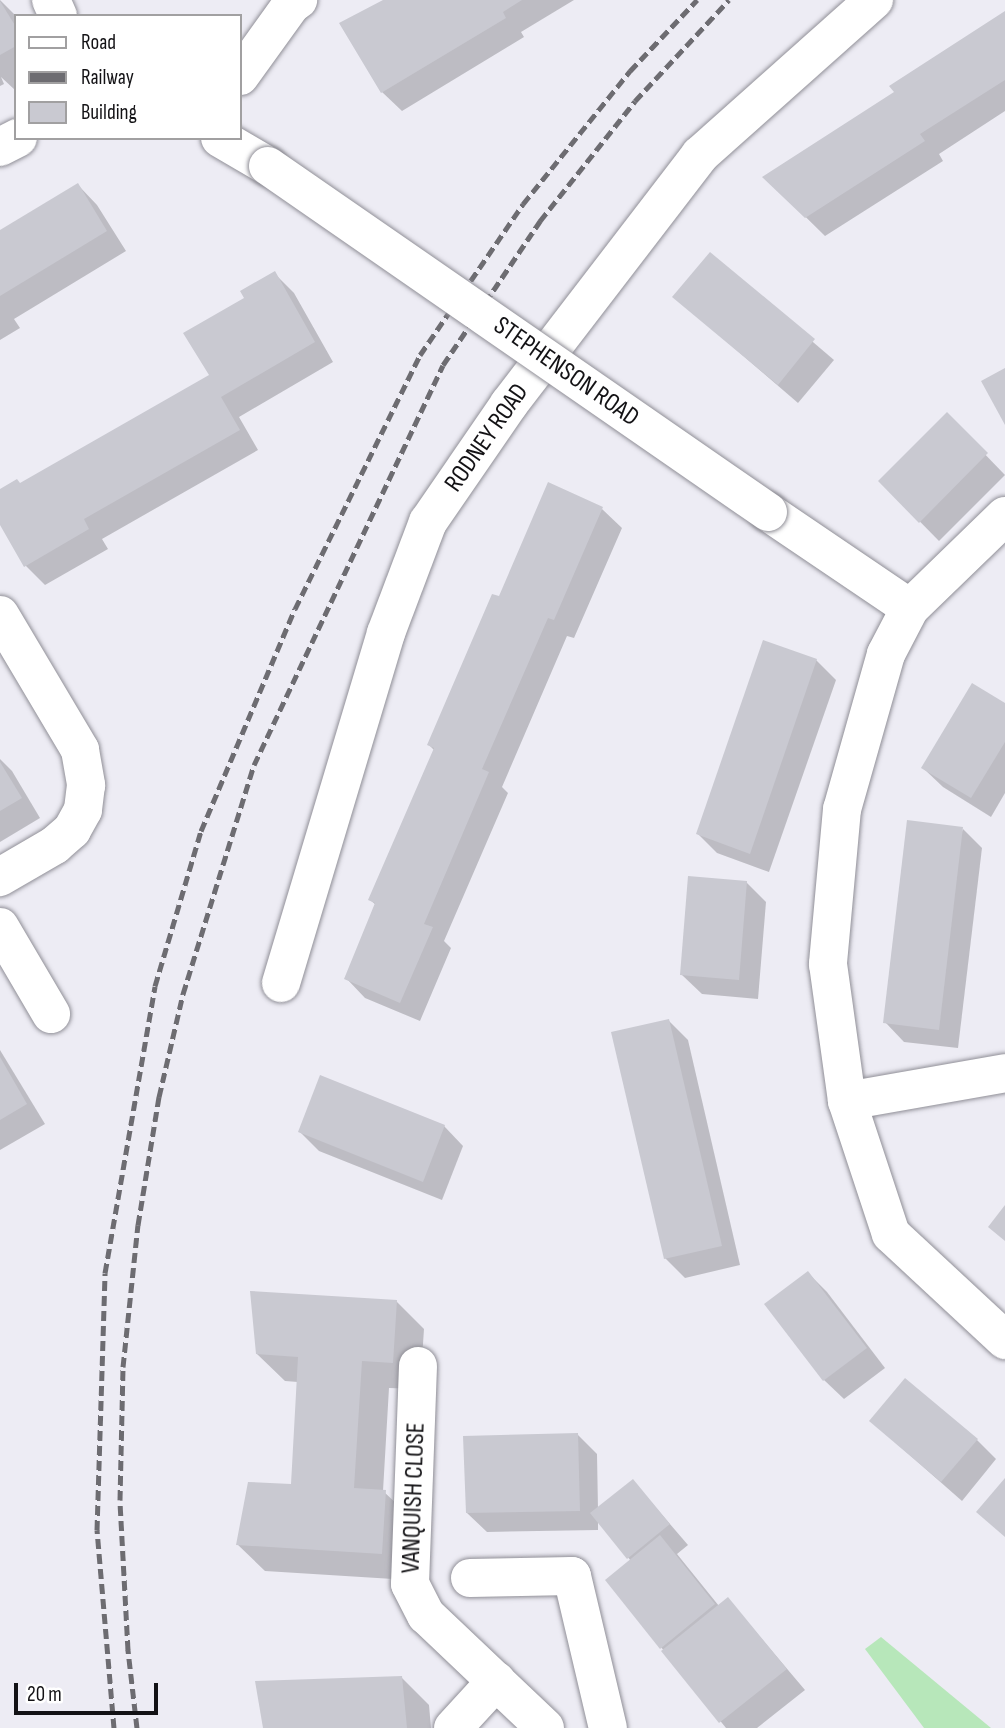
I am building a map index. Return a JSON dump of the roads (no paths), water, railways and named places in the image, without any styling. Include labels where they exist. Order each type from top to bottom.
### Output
[{"type":"street","points":[[242,73],[268,34],[298,0]]},
{"type":"street","name":"RODNEY ROAD","points":[[281,983],[386,633],[428,522],[509,404],[700,155],[874,0]]},
{"type":"street","name":"STEPHENSON ROAD","points":[[223,140],[268,166],[910,608]]},
{"type":"street","points":[[1005,516],[910,608],[886,654],[842,809],[828,964],[847,1101],[891,1234],[1005,1340]]},
{"type":"street","points":[[0,615],[79,750],[86,785],[83,810],[72,830],[55,845],[0,877]]},
{"type":"street","points":[[0,927],[51,1014]]},
{"type":"street","points":[[847,1101],[1005,1073]]},
{"type":"street","name":"VANQUISH CLOSE","points":[[418,1366],[410,1584],[426,1615],[545,1728]]},
{"type":"street","points":[[470,1578],[572,1576],[608,1728]]},
{"type":"street","points":[[453,1728],[496,1681]]},
{"type":"railway","points":[[114,1728],[97,1530],[105,1273],[155,986],[201,831],[295,609],[420,355],[523,204],[630,71],[697,0]]},
{"type":"railway","points":[[137,1728],[128,1650],[120,1500],[123,1367],[138,1225],[159,1097],[183,994],[254,765],[443,365],[540,221],[635,101],[729,0]]}]
